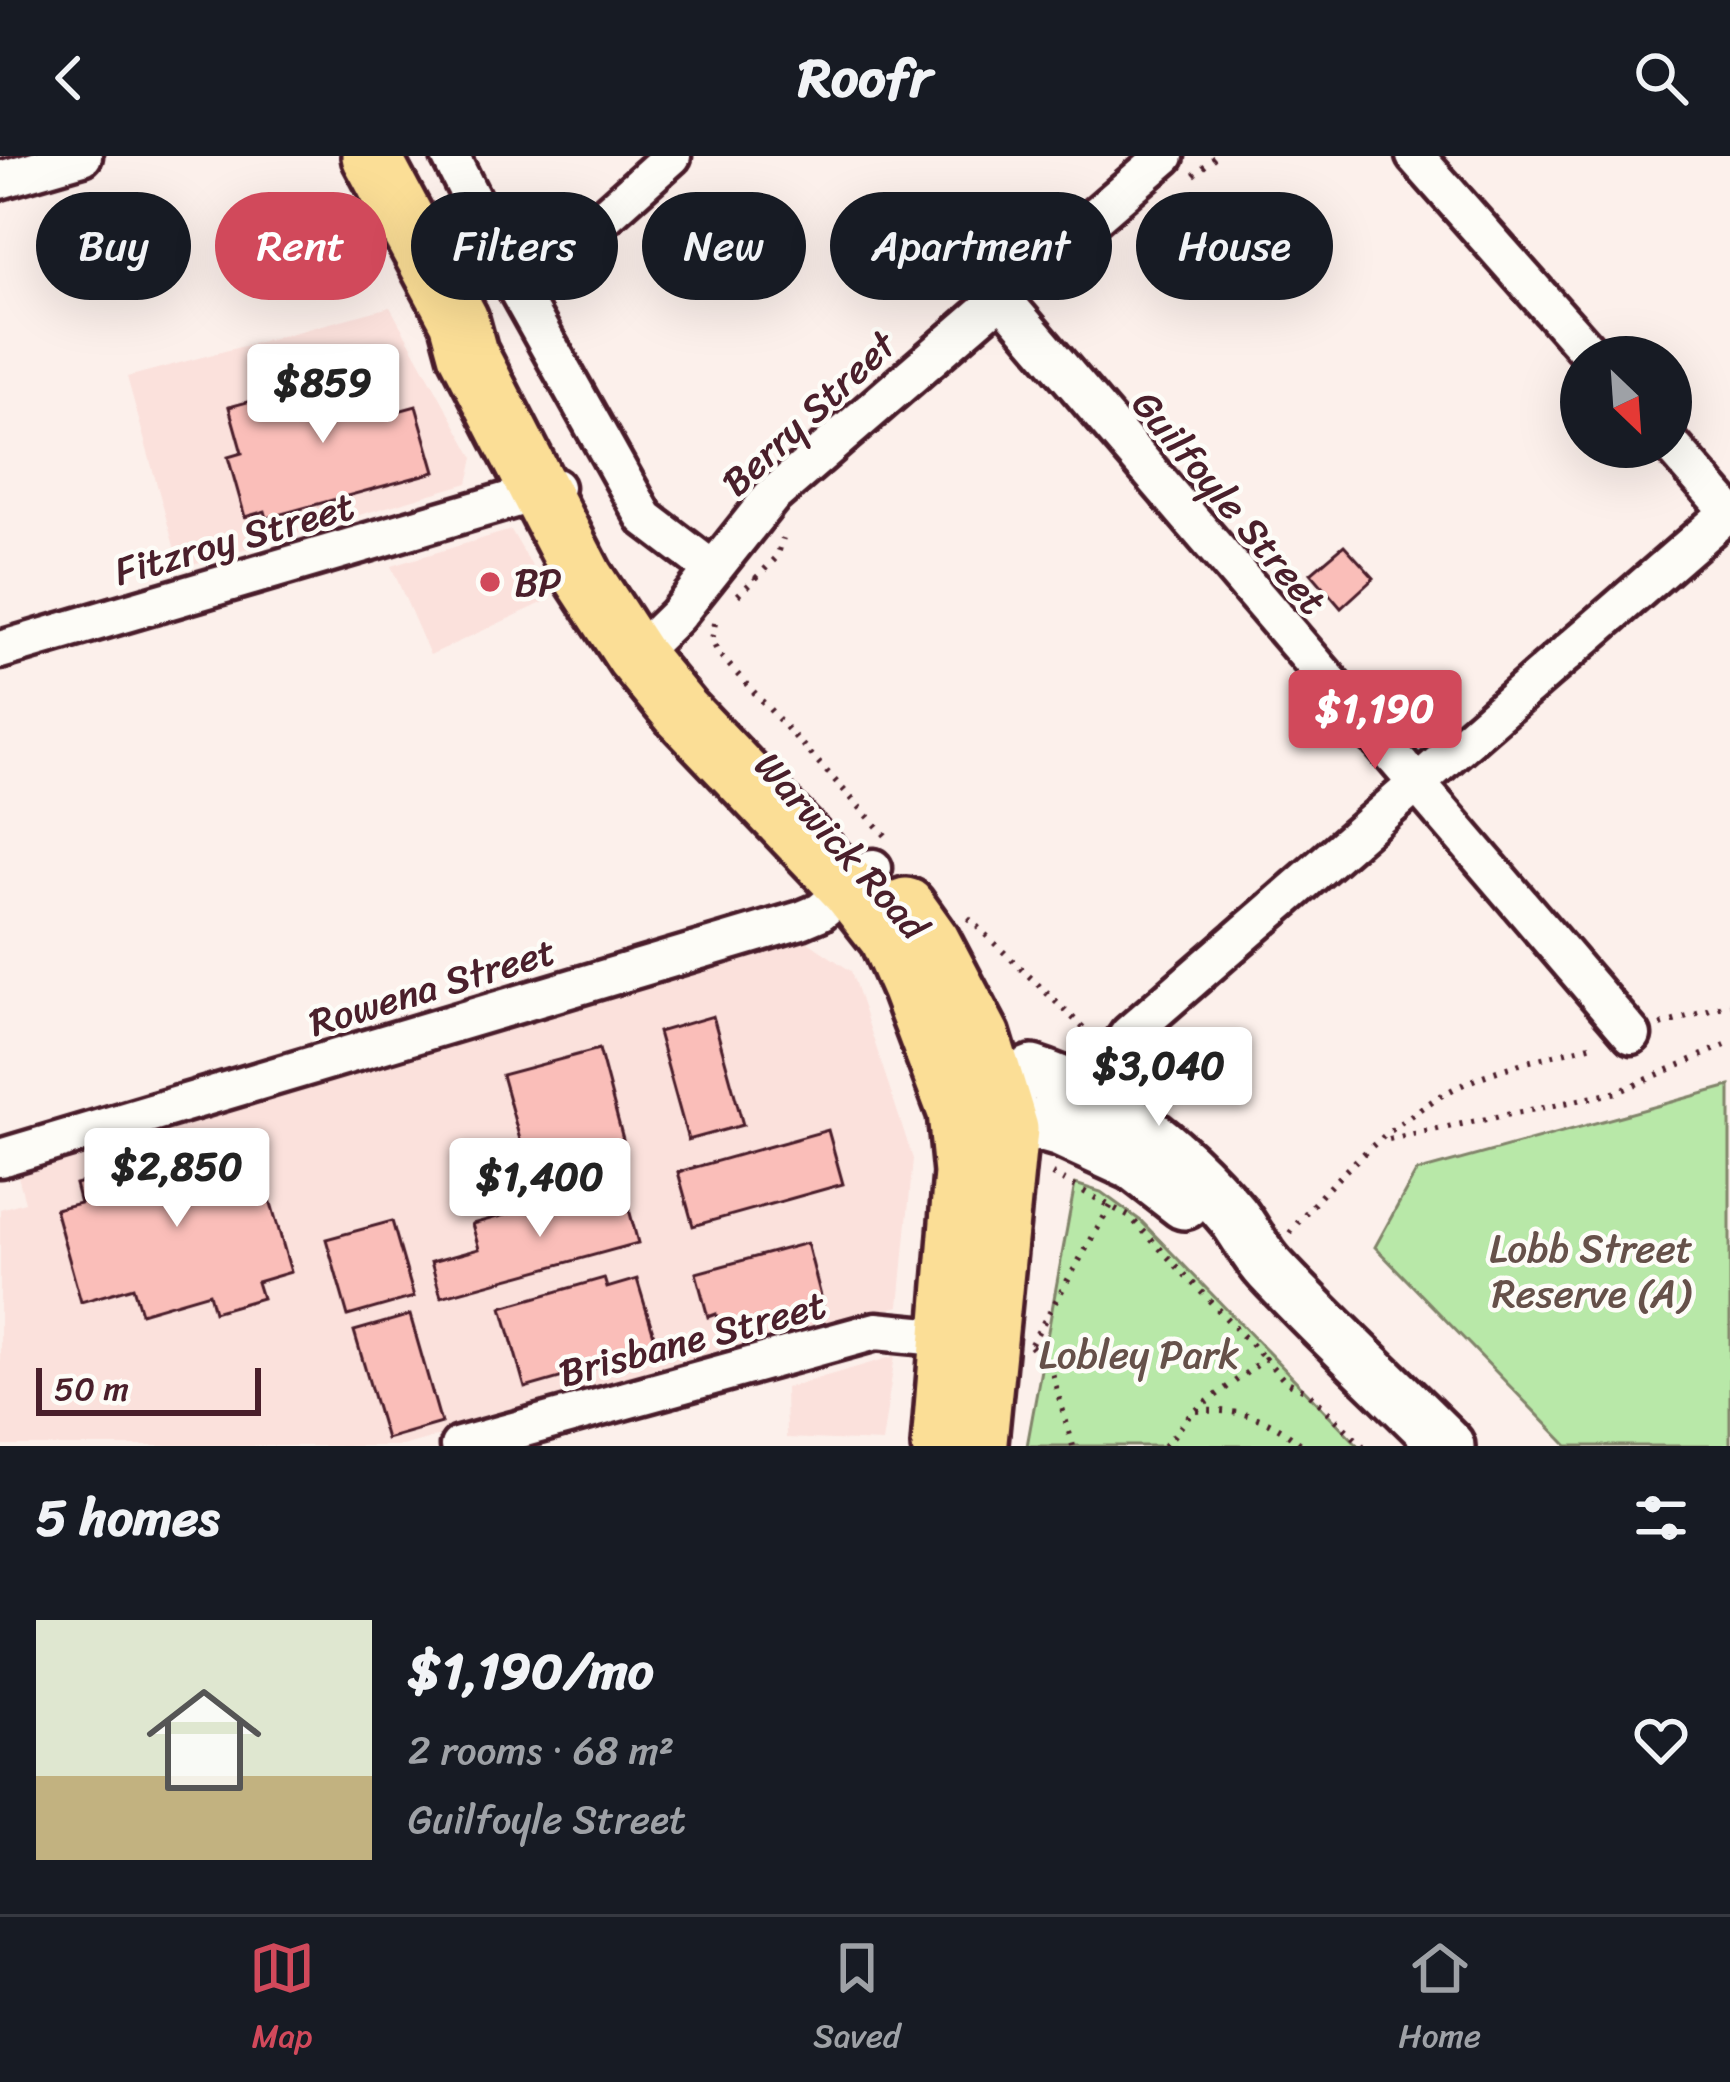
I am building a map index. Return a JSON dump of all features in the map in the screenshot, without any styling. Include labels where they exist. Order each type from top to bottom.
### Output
[{"type":"main road","name":"Warwick Road","points":[[371,156],[459,320],[479,340],[549,489],[584,578],[862,879],[887,937],[1001,1124],[978,1446]]},
{"type":"main road","points":[[1266,1265],[1233,1216],[1156,1138],[1088,1092],[1032,1072],[1001,1124],[1040,1125],[1135,1165],[1218,1233],[1266,1265],[1448,1446]]},
{"type":"main road","name":"Warwick Road","points":[[941,1446],[963,1173],[1001,1124]]},
{"type":"street","points":[[0,180],[83,156]]},
{"type":"street","points":[[450,156],[468,192]]},
{"type":"street","points":[[618,204],[672,156]]},
{"type":"street","name":"Berry Street","points":[[1112,201],[1165,156]]},
{"type":"street","points":[[1415,156],[1574,336]]},
{"type":"street","points":[[523,300],[645,518],[712,569]]},
{"type":"street","name":"Berry Street","points":[[646,646],[771,497],[995,300]]},
{"type":"street","name":"Guilfoyle Street","points":[[1003,300],[1632,1035]]},
{"type":"street","points":[[1088,1092],[1129,1034],[1730,512],[1691,468]]},
{"type":"street","name":"Fitzroy Street","points":[[0,650],[549,489]]},
{"type":"street","name":"Rowena Street","points":[[0,1158],[801,920],[820,912],[862,879]]},
{"type":"street","name":"Brisbane Street","points":[[459,1446],[876,1330],[949,1338]]},
{"type":"path","points":[[1266,1265],[1316,1198],[1422,1106],[1465,1083],[1730,1004]]},
{"type":"path","points":[[1384,1141],[1618,1092],[1730,1043]]},
{"type":"path","points":[[1001,1124],[1130,1216],[1285,1381],[1307,1391],[1363,1446]]},
{"type":"path","points":[[1022,1364],[1111,1206]]},
{"type":"path","points":[[1030,1346],[1051,1369],[1072,1446]]},
{"type":"path","points":[[1165,1446],[1194,1411],[1265,1359]]},
{"type":"path","points":[[1194,1411],[1230,1410],[1261,1416],[1304,1446]]},
{"type":"shaded area","points":[[390,307],[474,458],[468,483],[180,568],[127,377]]},
{"type":"shaded area","points":[[511,530],[551,599],[430,655],[391,566]]},
{"type":"shaded area","points":[[805,940],[851,971],[913,1159],[899,1306],[402,1446],[0,1446],[0,1209],[25,1202],[18,1176]]},
{"type":"shaded area","points":[[895,1356],[882,1442],[786,1438],[785,1388]]},
{"type":"green space","name":"Lobb Street Reserve (A)","points":[[1730,1086],[1730,1446],[1568,1446],[1375,1247],[1416,1172]]},
{"type":"green space","name":"Lobley Park","points":[[1075,1184],[1101,1192],[1141,1221],[1359,1446],[1027,1446]]},
{"type":"building","points":[[370,368],[384,415],[416,406],[435,472],[267,518],[265,511],[245,517],[228,457],[242,453],[229,407]]},
{"type":"building","points":[[1344,545],[1374,578],[1341,608],[1311,573]]},
{"type":"building","points":[[713,1016],[743,1125],[688,1140],[658,1032]]},
{"type":"building","points":[[599,1049],[623,1139],[527,1165],[502,1075]]},
{"type":"building","points":[[828,1130],[843,1184],[693,1226],[678,1172]]},
{"type":"building","points":[[251,1134],[291,1272],[257,1282],[262,1298],[214,1312],[209,1293],[141,1313],[133,1287],[81,1302],[55,1209],[80,1203],[75,1184]]},
{"type":"building","points":[[622,1183],[638,1243],[441,1297],[431,1262],[479,1249],[472,1224]]},
{"type":"building","points":[[392,1221],[414,1297],[348,1316],[326,1239]]},
{"type":"building","points":[[807,1243],[823,1304],[721,1332],[716,1314],[708,1317],[696,1273]]},
{"type":"building","points":[[604,1278],[607,1288],[637,1279],[656,1342],[623,1351],[626,1359],[525,1388],[502,1307]]},
{"type":"building","points":[[410,1315],[441,1423],[386,1439],[354,1331]]},
{"type":"place","name":"BP","points":[[490,582]]}]
